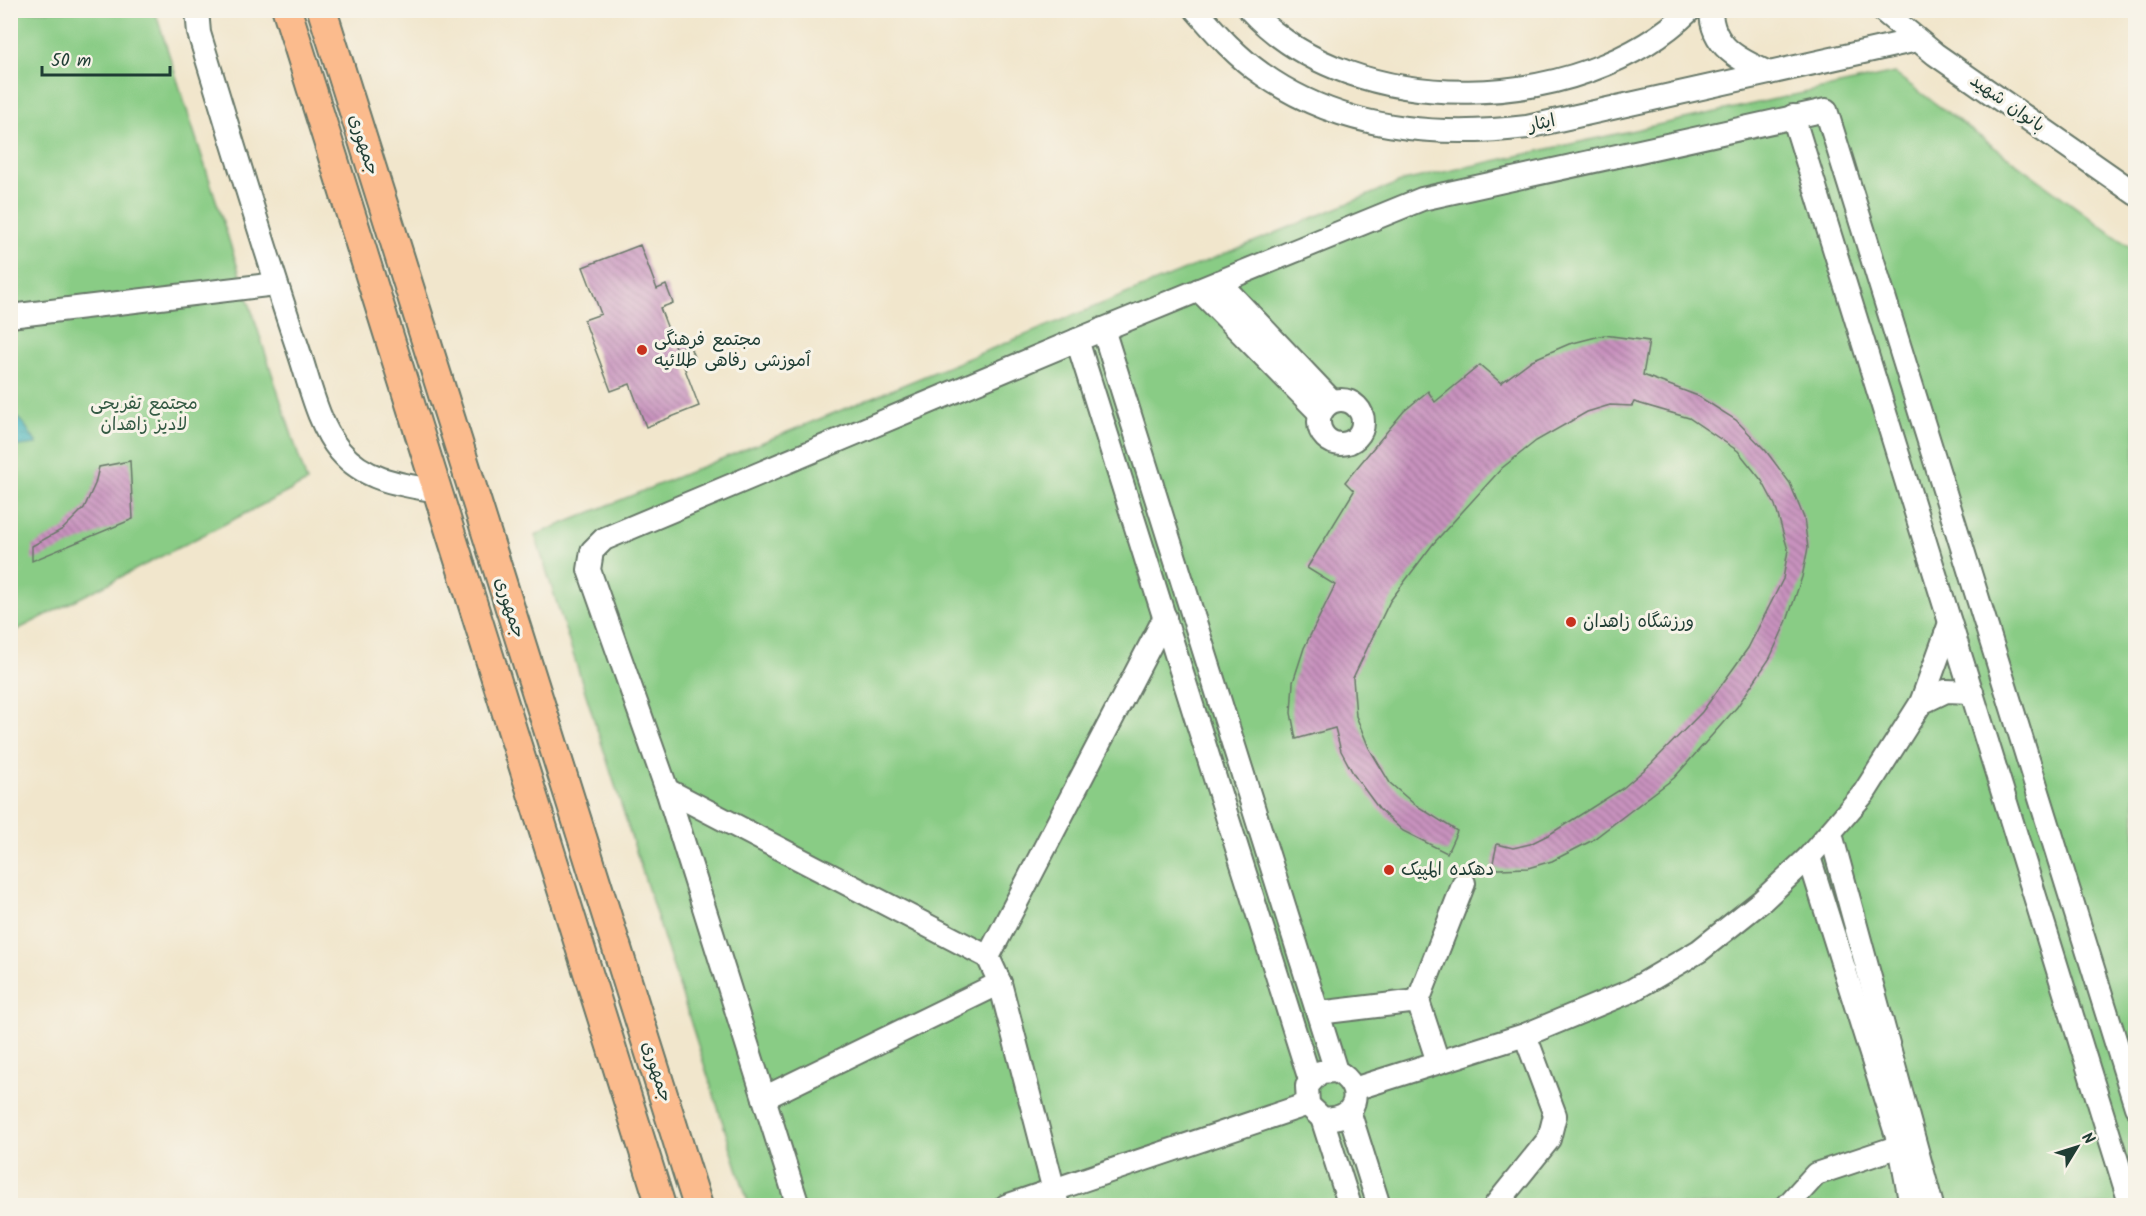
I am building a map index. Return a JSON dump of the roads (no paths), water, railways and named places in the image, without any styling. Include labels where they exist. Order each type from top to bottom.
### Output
[{"type":"main road","name":"جمهوری","points":[[287,10],[661,1206]]},
{"type":"main road","name":"جمهوری","points":[[322,10],[698,1206]]},
{"type":"street","points":[[197,10],[199,33],[276,285],[324,424],[339,450],[359,470],[390,482],[439,491]]},
{"type":"street","name":"ایثار","points":[[1196,10],[1235,52],[1263,75],[1332,109],[1367,121],[1405,129],[1473,133],[1527,127],[1917,40]]},
{"type":"street","points":[[1250,10],[1281,37],[1311,56],[1346,71],[1413,88],[1476,93],[1544,84],[1581,73],[1618,58],[1690,10]]},
{"type":"street","points":[[1711,10],[1714,32],[1730,54],[1769,73]]},
{"type":"street","name":"بانوان شهید","points":[[1882,10],[1917,40],[2136,194]]},
{"type":"street","points":[[798,1206],[667,790],[589,570],[592,551],[604,539],[1103,329],[1422,199],[1826,110],[2136,1107]]},
{"type":"street","points":[[1793,116],[2131,1206]]},
{"type":"street","points":[[10,316],[276,285]]},
{"type":"street","points":[[1209,286],[1326,407]]},
{"type":"street","points":[[1103,329],[1336,1071]]},
{"type":"street","points":[[1077,340],[1310,1080],[1306,1096],[1315,1111],[1350,1206]]},
{"type":"street","points":[[988,957],[1165,617]]},
{"type":"street","points":[[1354,1089],[1525,1035],[1631,991],[1699,951],[1763,900],[1809,857],[1864,793],[1921,703],[1950,623]]},
{"type":"street","points":[[1921,703],[1946,691],[1972,692]]},
{"type":"street","points":[[667,790],[988,957],[1000,983],[1055,1198]]},
{"type":"street","points":[[1831,834],[1932,1206]]},
{"type":"street","points":[[1809,857],[1900,1146],[1911,1206]]},
{"type":"street","points":[[1438,1062],[1418,1001],[1464,883]]},
{"type":"street","points":[[764,1098],[1000,983]]},
{"type":"street","points":[[1318,1012],[1418,1001]]},
{"type":"street","points":[[1495,1206],[1549,1139],[1555,1115],[1525,1035]]},
{"type":"street","points":[[1006,1206],[1055,1198],[1315,1111],[1341,1117],[1349,1111],[1354,1103],[1354,1089],[1347,1076],[1336,1071],[1320,1072],[1310,1080]]},
{"type":"street","points":[[1349,1111],[1379,1206]]},
{"type":"street","points":[[1787,1206],[1816,1174],[1900,1146]]},
{"type":"water","points":[[11,412],[24,424],[37,444],[11,447]]},
{"type":"place","name":"مجتمع فرهنگی ٱموزشی رفاهی طلائیه","points":[[642,350]]},
{"type":"place","name":"ورزشگاه زاهدان","points":[[1571,622]]},
{"type":"place","name":"دهکده المپیک","points":[[1389,870]]},
{"type":"park label","name":"مجتمع تفریحی لادیز زاهدان","points":[[144,414]]}]
